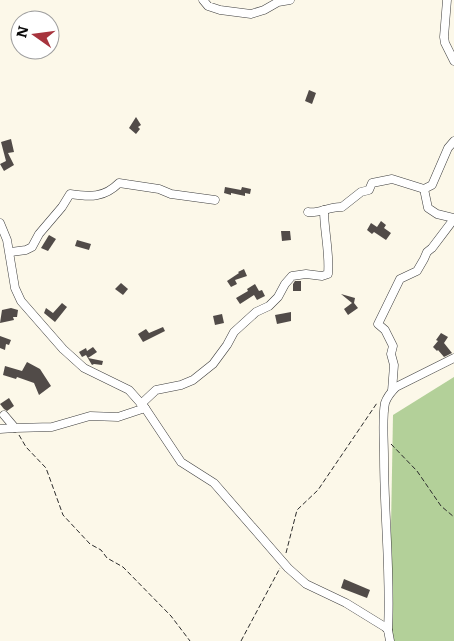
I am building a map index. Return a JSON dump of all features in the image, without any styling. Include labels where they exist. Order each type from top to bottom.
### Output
[{"type":"street","points":[[203,0],[208,6],[220,10],[251,14],[264,10],[278,2],[290,0]]},
{"type":"street","points":[[448,0],[444,37],[454,62]]},
{"type":"street","points":[[308,212],[314,213],[332,206],[342,207],[361,192],[369,190],[372,184],[384,180],[392,179],[424,189],[432,185],[448,148],[454,141]]},
{"type":"street","points":[[10,252],[32,248],[39,234],[62,207],[70,194],[97,196],[111,191],[119,183],[159,189],[171,194],[215,200]]},
{"type":"street","points":[[392,391],[394,365],[391,354],[393,346],[385,330],[378,324],[400,280],[417,271],[427,252],[454,219],[437,214],[428,208],[424,189]]},
{"type":"street","points":[[0,430],[52,426],[90,416],[118,417],[143,406],[156,390],[181,385],[193,380],[213,364],[234,332],[256,312],[269,306],[278,297],[284,284],[292,276],[306,274],[322,276],[328,274],[329,264],[324,210]]},
{"type":"street","points":[[0,222],[10,252],[15,288],[21,301],[63,348],[93,374],[124,386],[143,406],[181,462],[214,482],[283,563],[306,584],[346,603],[369,616],[388,630]]},
{"type":"street","points":[[390,641],[388,630],[390,595],[387,562],[384,441],[385,404],[396,387],[454,358]]},
{"type":"street","points":[[4,414],[15,428]]},
{"type":"path","points":[[241,641],[283,563],[297,510],[318,490],[378,402]]},
{"type":"path","points":[[15,428],[26,447],[46,468],[63,515],[90,544],[102,550],[107,558],[123,567],[171,616],[190,641]]},
{"type":"path","points":[[384,441],[391,444],[411,464],[441,506],[454,517]]},
{"type":"green space","points":[[454,377],[454,641],[389,641],[393,415]]},
{"type":"building","points":[[309,90],[316,93],[312,104],[305,101]]},
{"type":"building","points":[[136,117],[141,125],[138,127],[140,129],[136,134],[129,128]]},
{"type":"building","points":[[11,139],[14,152],[8,153],[14,165],[4,171],[0,164],[6,161],[1,142]]},
{"type":"building","points":[[225,187],[241,190],[242,187],[251,189],[250,194],[245,193],[245,196],[231,193],[231,195],[224,193]]},
{"type":"building","points":[[381,221],[386,225],[384,228],[391,233],[386,240],[367,230],[371,223],[377,227]]},
{"type":"building","points":[[281,231],[290,231],[291,240],[282,241]]},
{"type":"building","points":[[49,235],[56,239],[48,251],[41,248]]},
{"type":"building","points":[[77,240],[91,244],[89,250],[75,246]]},
{"type":"building","points":[[244,269],[247,276],[235,280],[237,284],[231,287],[227,281]]},
{"type":"building","points":[[295,281],[301,281],[301,291],[293,291]]},
{"type":"building","points":[[121,283],[128,289],[123,295],[115,289]]},
{"type":"building","points":[[255,284],[259,291],[262,290],[265,296],[257,300],[254,295],[240,304],[236,298]]},
{"type":"building","points":[[341,294],[355,298],[354,303],[358,308],[348,315],[344,309],[352,303]]},
{"type":"building","points":[[62,303],[67,307],[55,322],[44,313],[46,308],[53,313]]},
{"type":"building","points":[[11,308],[18,310],[17,317],[13,317],[14,320],[0,323],[2,310]]},
{"type":"building","points":[[291,312],[291,321],[277,324],[275,315]]},
{"type":"building","points":[[222,314],[224,323],[215,325],[213,316]]},
{"type":"building","points":[[163,327],[165,331],[143,342],[138,334],[146,329],[149,333]]},
{"type":"building","points":[[441,333],[448,337],[444,343],[452,353],[444,357],[433,347]]},
{"type":"building","points":[[0,336],[11,340],[9,345],[6,344],[5,350],[0,348]]},
{"type":"building","points":[[93,347],[97,352],[88,358],[103,361],[102,365],[92,365],[86,355],[82,357],[79,352],[86,348],[87,351]]},
{"type":"building","points":[[27,362],[40,369],[51,386],[39,395],[34,383],[17,377],[16,379],[3,375],[5,366],[22,371]]},
{"type":"building","points":[[9,398],[14,406],[7,411],[0,404]]},
{"type":"building","points":[[344,579],[370,590],[367,598],[341,588]]}]
